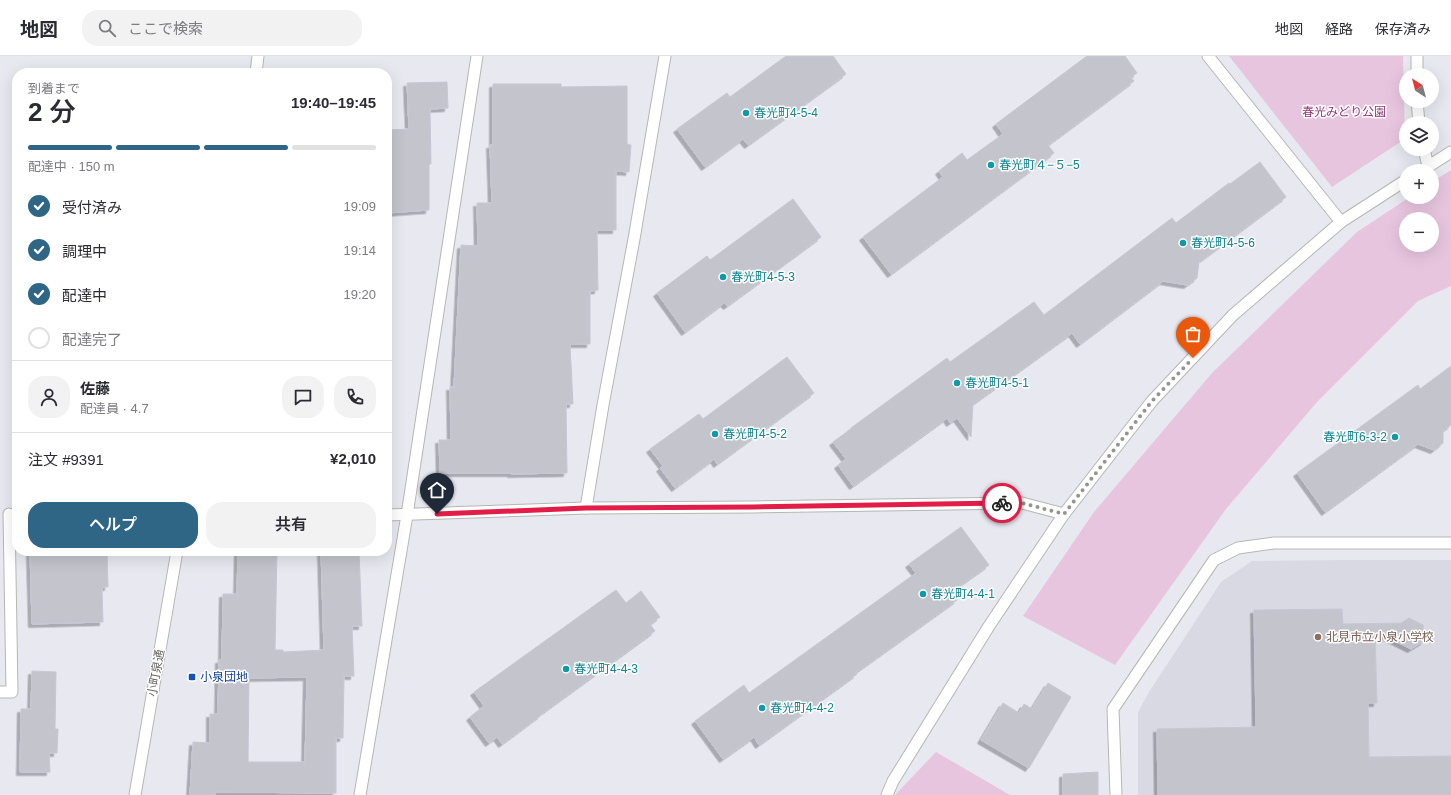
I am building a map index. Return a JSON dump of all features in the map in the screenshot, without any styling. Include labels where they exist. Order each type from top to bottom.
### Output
[{"type":"street","points":[[257,68],[258,56]]},
{"type":"street","points":[[360,795],[407,515],[477,56]]},
{"type":"street","points":[[586,508],[603,404],[634,239],[664,56]]},
{"type":"street","points":[[1208,56],[1341,222]]},
{"type":"street","points":[[1417,56],[1417,68]]},
{"type":"street","points":[[1432,164],[1451,152]]},
{"type":"street","points":[[887,795],[892,781],[989,626],[1064,514],[1152,401],[1233,315],[1341,222],[1399,185]]},
{"type":"street","points":[[392,514],[407,515],[586,508],[1022,503],[1064,514]]},
{"type":"street","points":[[0,692],[12,692],[9,514]]},
{"type":"street","points":[[1116,795],[1113,709],[1214,560],[1238,548],[1274,543],[1451,543]]},
{"type":"street","name":"小町泉通","points":[[135,795],[176,556]]},
{"type":"shaded area","name":"北見市立小泉小学校","points":[[1451,560],[1451,795],[1138,795],[1138,712],[1149,692],[1221,582],[1252,561]]},
{"type":"green space","name":"春光みどり公園","points":[[1229,56],[1403,56],[1403,68],[1399,68],[1399,108],[1404,108],[1404,116],[1399,116],[1399,143],[1332,187]]},
{"type":"green space","points":[[1451,170],[1451,286],[1418,301],[1317,402],[1226,509],[1115,665],[1023,616],[1094,512],[1212,373],[1357,232],[1399,204],[1439,204],[1439,178]]},
{"type":"green space","points":[[936,752],[1010,795],[895,795]]},
{"type":"building","name":"春光町4-5-4","points":[[786,56],[833,56],[846,74],[748,145],[743,139],[705,167],[677,129],[727,93],[730,97]]},
{"type":"building","name":"春光町４−５−5","points":[[1087,56],[1125,56],[1137,73],[1131,77],[1134,81],[1048,145],[1054,153],[891,274],[863,237],[943,177],[939,171],[962,153],[967,160],[1003,134],[996,124]]},
{"type":"building","points":[[447,82],[448,108],[430,109],[431,164],[429,164],[429,210],[392,213],[392,130],[409,129],[407,83]]},
{"type":"building","points":[[493,84],[561,84],[561,87],[627,86],[627,144],[631,145],[629,172],[616,171],[616,230],[597,230],[598,290],[590,291],[590,344],[570,344],[573,404],[566,404],[567,473],[440,473],[439,440],[451,440],[450,387],[454,387],[461,245],[478,246],[477,203],[492,203],[490,145],[493,145]]},
{"type":"building","points":[[1260,162],[1286,197],[1199,262],[1197,278],[1187,285],[1163,281],[1080,344],[1072,333],[973,404],[971,437],[957,418],[950,423],[947,418],[853,486],[838,465],[846,459],[833,442],[947,358],[950,362],[1034,302],[1044,315],[1172,218],[1176,223],[1229,183],[1230,184]]},
{"type":"building","name":"春光町4-5-3","points":[[793,199],[821,237],[727,306],[724,303],[685,332],[657,293],[707,256],[710,260]]},
{"type":"building","name":"春光町4-5-2","points":[[787,357],[814,393],[717,464],[714,459],[675,488],[660,468],[663,466],[650,449],[699,414],[703,419]]},
{"type":"building","name":"春光町6-3-2","points":[[1451,366],[1451,425],[1443,431],[1443,443],[1434,450],[1418,444],[1325,512],[1297,473],[1418,385],[1420,389]]},
{"type":"building","points":[[961,527],[989,565],[959,586],[963,591],[955,597],[957,600],[855,673],[857,674],[759,745],[754,737],[723,759],[695,721],[744,685],[749,693],[916,573],[909,564]]},
{"type":"building","points":[[30,556],[107,556],[108,587],[102,587],[103,622],[32,624]]},
{"type":"building","points":[[238,556],[277,556],[275,650],[283,650],[283,652],[324,650],[321,556],[359,556],[362,626],[352,626],[354,676],[344,676],[343,738],[336,738],[336,793],[215,792],[215,795],[190,795],[193,742],[210,743],[210,714],[218,714],[219,660],[222,660],[223,594],[237,594]],"holes":[[[307,677],[305,762],[248,762],[249,678]]]},
{"type":"building","name":"春光町4-4-3","points":[[616,590],[626,603],[641,591],[660,617],[650,624],[655,631],[502,744],[497,737],[489,743],[470,717],[484,706],[474,692]]},
{"type":"building","points":[[1342,609],[1343,624],[1401,623],[1409,618],[1423,625],[1424,641],[1411,649],[1375,631],[1377,703],[1368,703],[1369,757],[1451,756],[1451,795],[1158,795],[1157,729],[1256,727],[1254,610]]},
{"type":"building","points":[[32,671],[56,672],[55,729],[58,729],[57,753],[49,753],[50,772],[20,772],[21,709],[31,709]]},
{"type":"building","points":[[1048,683],[1071,697],[1029,768],[981,740],[1003,703],[1019,713],[1024,704],[1032,709]]},
{"type":"building","points":[[1098,772],[1098,795],[1063,795],[1063,774]]},
{"type":"way so far","points":[[1002,503],[1022,503],[1064,514],[1152,401],[1193,358]]},
{"type":"place","name":"春光町4-5-4","points":[[746,113]]},
{"type":"place","name":"春光町４−５−5","points":[[991,165]]},
{"type":"place","name":"春光町4-5-6","points":[[1183,243]]},
{"type":"place","name":"春光町4-5-3","points":[[723,277]]},
{"type":"place","name":"春光町4-5-1","points":[[957,383]]},
{"type":"place","name":"春光町4-5-2","points":[[715,434]]},
{"type":"place","name":"春光町6-3-2","points":[[1395,437]]},
{"type":"place","name":"春光町4-4-1","points":[[923,594]]},
{"type":"place","name":"北見市立小泉小学校","points":[[1318,637]]},
{"type":"place","name":"春光町4-4-3","points":[[566,669]]},
{"type":"place","name":"小泉団地","points":[[192,677]]},
{"type":"place","name":"春光町4-4-2","points":[[762,708]]},
{"type":"route","points":[[437,514],[586,508],[1002,503]]}]
